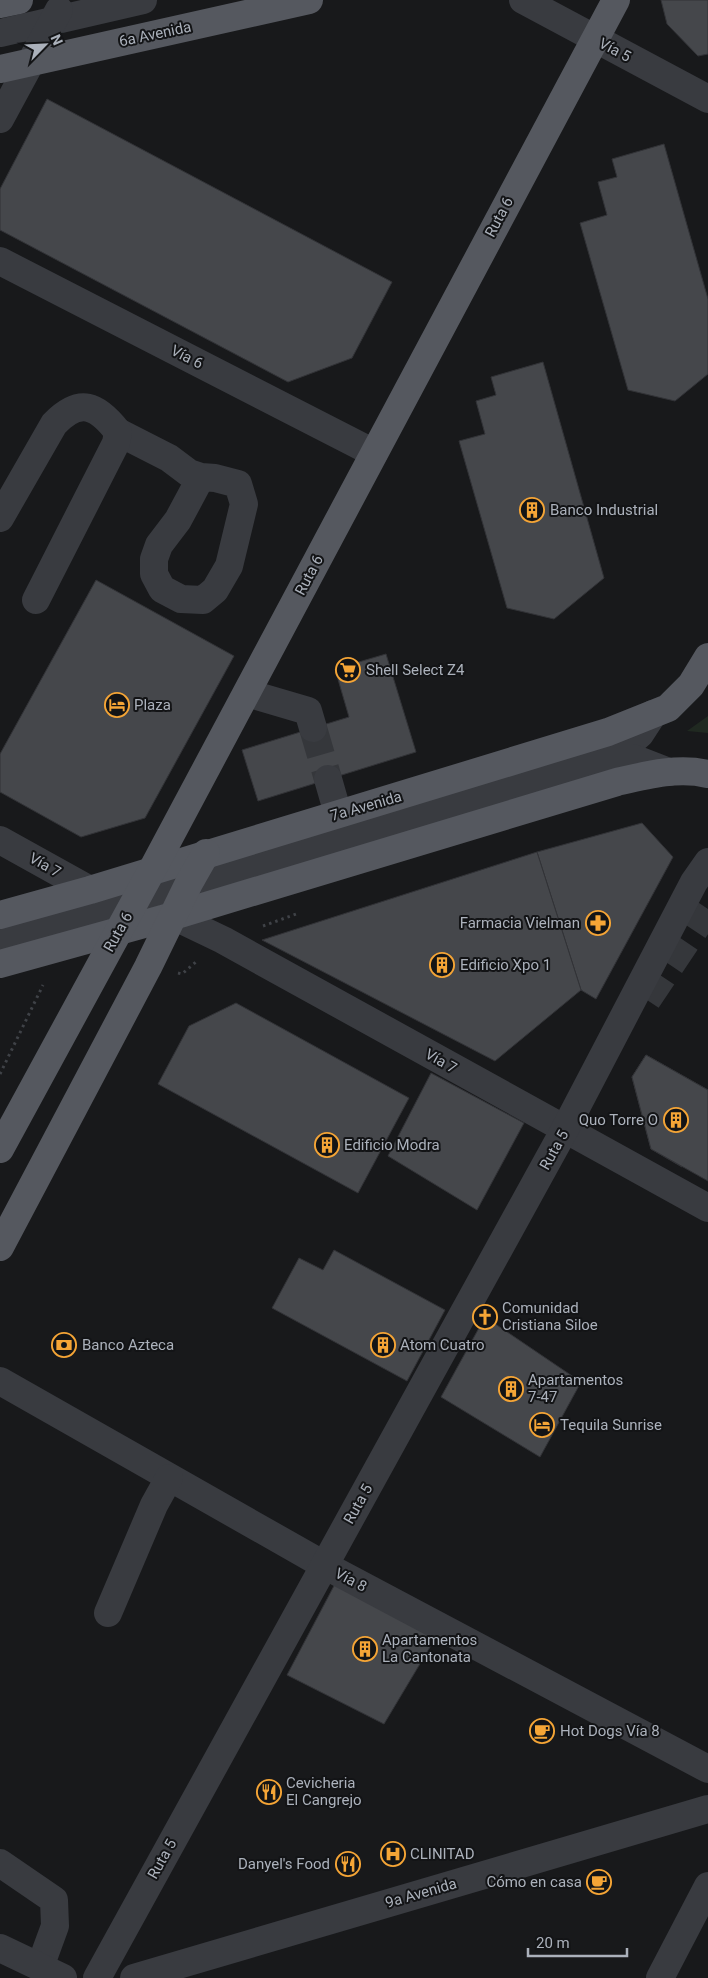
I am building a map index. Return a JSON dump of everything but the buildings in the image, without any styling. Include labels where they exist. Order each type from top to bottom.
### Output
[{"type":"main road","points":[[0,4],[19,0]]},
{"type":"main road","name":"6a Avenida","points":[[0,69],[309,0]]},
{"type":"main road","name":"Ruta 6","points":[[0,1149],[120,930],[616,0]]},
{"type":"main road","name":"7a Avenida","points":[[0,915],[90,890],[206,853],[455,780],[608,732],[668,708],[700,673],[708,658]]},
{"type":"main road","points":[[0,964],[173,916],[617,782],[669,772],[682,771],[708,774]]},
{"type":"main road","points":[[0,1247],[206,853]]},
{"type":"street","points":[[0,33],[59,10],[143,0]]},
{"type":"street","name":"Vía 5","points":[[523,0],[708,99]]},
{"type":"street","points":[[0,119],[59,10]]},
{"type":"street","name":"Vía 6","points":[[0,261],[374,454]]},
{"type":"street","points":[[0,518],[54,424],[65,412],[81,408],[95,408],[108,418],[118,432],[169,458],[189,473],[201,477]]},
{"type":"street","points":[[36,600],[116,443],[118,432]]},
{"type":"street","points":[[247,693],[308,712],[313,728]]},
{"type":"street","points":[[613,758],[640,734],[653,714]]},
{"type":"street","points":[[0,938],[613,758],[633,758],[669,772]]},
{"type":"street","points":[[328,779],[338,814]]},
{"type":"street","name":"Vía 7","points":[[0,840],[90,890]]},
{"type":"street","name":"Ruta 5","points":[[97,1978],[565,1129],[694,882],[708,862]]},
{"type":"street","name":"Vía 7","points":[[173,916],[223,940],[708,1208]]},
{"type":"street","name":"Ruta 5","points":[[617,1030],[647,1000]]},
{"type":"street","name":"Vía 8","points":[[0,1381],[324,1566],[708,1770]]},
{"type":"street","points":[[108,1613],[154,1505],[169,1478]]},
{"type":"street","name":"9a Avenida","points":[[134,1978],[708,1809]]},
{"type":"street","points":[[0,1862],[54,1900],[55,1926],[51,1972],[0,1948]]},
{"type":"street","points":[[660,1978],[708,1886]]},
{"type":"path","points":[[0,1074],[44,982]]},
{"type":"shaded area","points":[[708,716],[708,733],[687,731]]},
{"type":"tunnel","points":[[313,728],[328,779]]},
{"type":"tunnel","points":[[647,1000],[708,909]]},
{"type":"place","name":"Banco Industrial","points":[[532,510]]},
{"type":"place","name":"Shell Select Z4","points":[[348,670]]},
{"type":"place","name":"Plaza","points":[[117,705]]},
{"type":"place","name":"Farmacia Vielman","points":[[598,923]]},
{"type":"place","name":"Edificio Xpo 1","points":[[442,965]]},
{"type":"place","name":"Quo Torre O","points":[[676,1120]]},
{"type":"place","name":"Edificio Modra","points":[[327,1145]]},
{"type":"place","name":"Comunidad Cristiana Siloe","points":[[485,1317]]},
{"type":"place","name":"Banco Azteca","points":[[64,1345]]},
{"type":"place","name":"Atom Cuatro","points":[[383,1345]]},
{"type":"place","name":"Apartamentos 7-47","points":[[511,1389]]},
{"type":"place","name":"Tequila Sunrise","points":[[542,1425]]},
{"type":"place","name":"Apartamentos La Cantonata","points":[[365,1649]]},
{"type":"place","name":"Hot Dogs Vía 8","points":[[542,1731]]},
{"type":"place","name":"Cevicheria El Cangrejo","points":[[269,1792]]},
{"type":"place","name":"CLINITAD","points":[[393,1854]]},
{"type":"place","name":"Danyel's Food","points":[[348,1864]]},
{"type":"place","name":"Cómo en casa","points":[[599,1882]]}]
